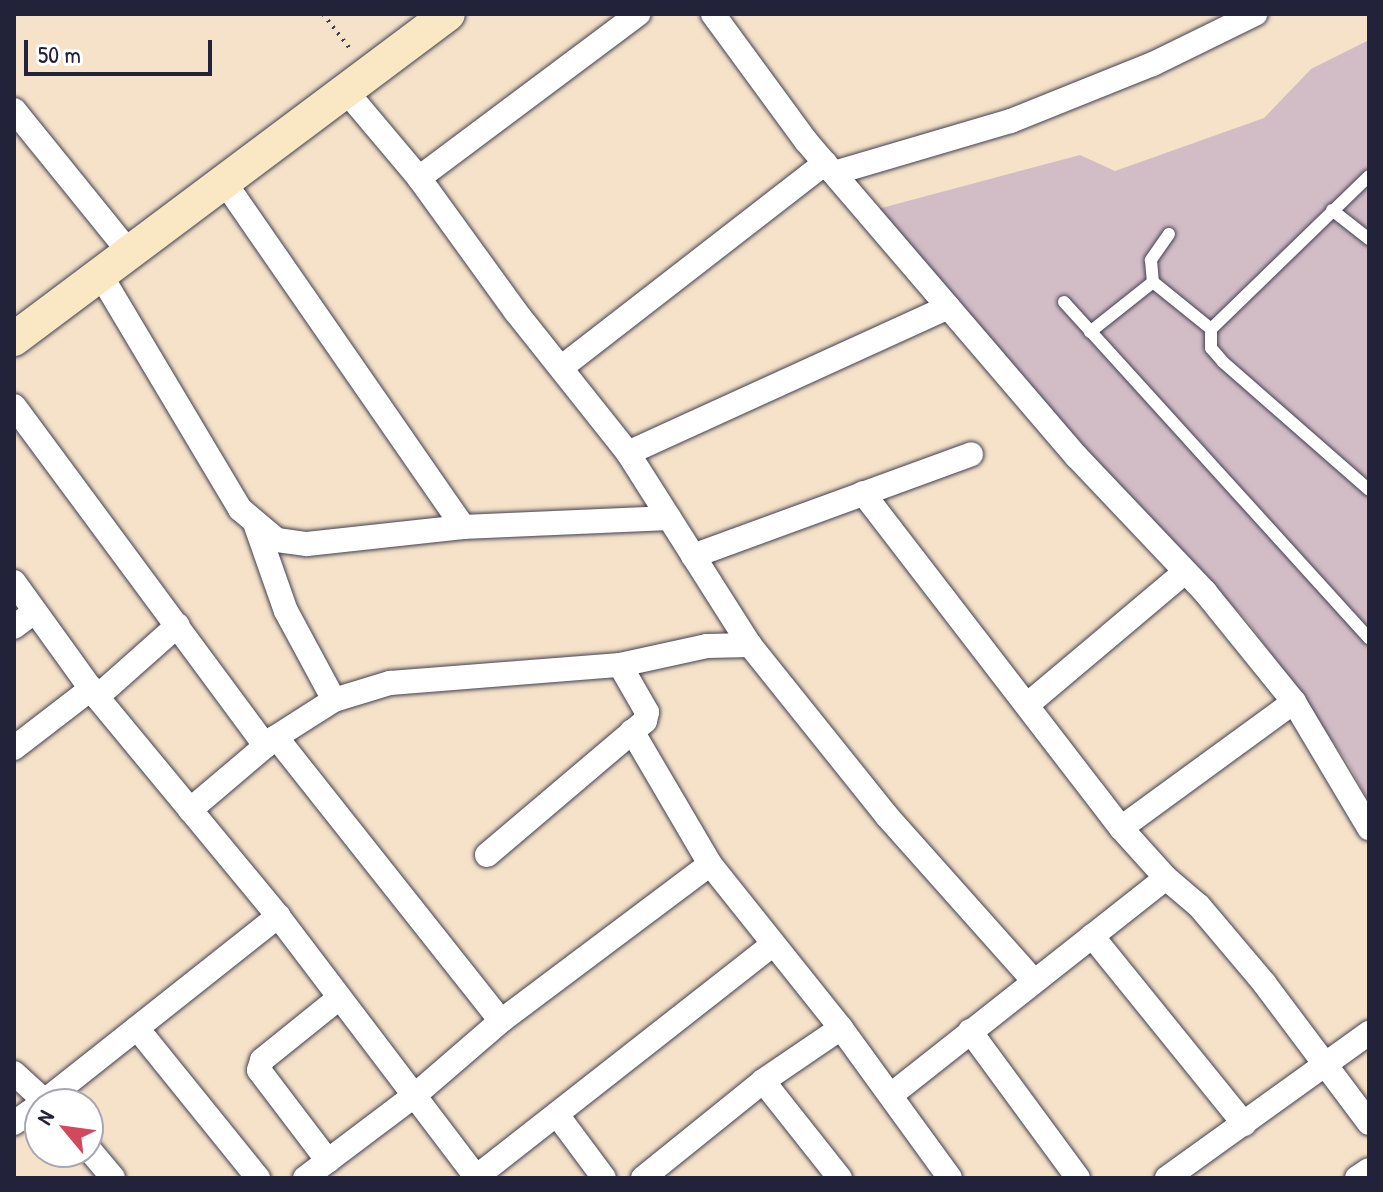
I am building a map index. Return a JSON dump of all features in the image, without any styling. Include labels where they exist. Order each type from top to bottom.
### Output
[{"type":"street","points":[[14,339],[448,14]]},
{"type":"street","points":[[419,178],[638,14]]},
{"type":"street","points":[[713,14],[829,168],[1077,457],[1185,572],[1294,702],[1369,828]]},
{"type":"street","points":[[562,367],[829,168],[1011,121],[1153,64],[1236,17]]},
{"type":"street","points":[[353,84],[516,312],[628,453],[750,645],[886,815],[1034,981]]},
{"type":"street","points":[[14,110],[129,252]]},
{"type":"street","points":[[223,180],[463,527]]},
{"type":"street","points":[[100,274],[240,509],[256,526],[277,540],[307,544],[463,527],[669,518]]},
{"type":"street","points":[[628,453],[948,307]]},
{"type":"street","points":[[14,406],[178,625],[501,1021]]},
{"type":"street","points":[[693,556],[971,454]]},
{"type":"street","points":[[863,493],[1121,828],[1166,878],[1199,906],[1369,1123]]},
{"type":"street","points":[[256,526],[286,611],[334,700]]},
{"type":"street","points":[[1027,705],[1185,572]]},
{"type":"street","points":[[14,582],[94,692],[278,916],[476,1178],[772,945]]},
{"type":"street","points":[[14,627],[35,611]]},
{"type":"street","points":[[14,748],[94,692],[178,625]]},
{"type":"street","points":[[190,810],[271,742],[334,700],[405,681],[620,665],[693,648],[750,645]]},
{"type":"street","points":[[487,855],[645,721],[647,712],[620,665]]},
{"type":"street","points":[[1121,828],[1294,702]]},
{"type":"street","points":[[632,731],[710,864],[841,1028],[950,1178]]},
{"type":"street","points":[[305,1178],[414,1096],[501,1021],[710,864]]},
{"type":"street","points":[[891,1095],[1166,878]]},
{"type":"street","points":[[63,1088],[278,916]]},
{"type":"street","points":[[1092,936],[1244,1124]]},
{"type":"street","points":[[328,1161],[259,1070],[262,1060],[339,998]]},
{"type":"street","points":[[137,1028],[258,1178]]},
{"type":"street","points":[[643,1178],[763,1081],[841,1028]]},
{"type":"street","points":[[970,1031],[1078,1178]]},
{"type":"street","points":[[1167,1178],[1369,1033]]},
{"type":"street","points":[[14,1073],[28,1088]]},
{"type":"street","points":[[763,1081],[836,1176]]},
{"type":"street","points":[[558,1116],[604,1178]]},
{"type":"street","points":[[1357,1178],[1369,1170]]},
{"type":"lane","points":[[1369,176],[1211,329],[1211,348],[1223,362],[1369,490]]},
{"type":"lane","points":[[1332,210],[1369,239]]},
{"type":"lane","points":[[1169,234],[1151,260],[1153,282],[1211,329]]},
{"type":"lane","points":[[1090,332],[1153,282]]},
{"type":"lane","points":[[1064,302],[1369,638]]},
{"type":"path","points":[[323,14],[355,56],[353,84]]},
{"type":"shaded area","points":[[1369,40],[1369,802],[1348,763],[1247,620],[1089,463],[874,210],[1080,155],[1115,171],[1264,118],[1311,69]]}]
